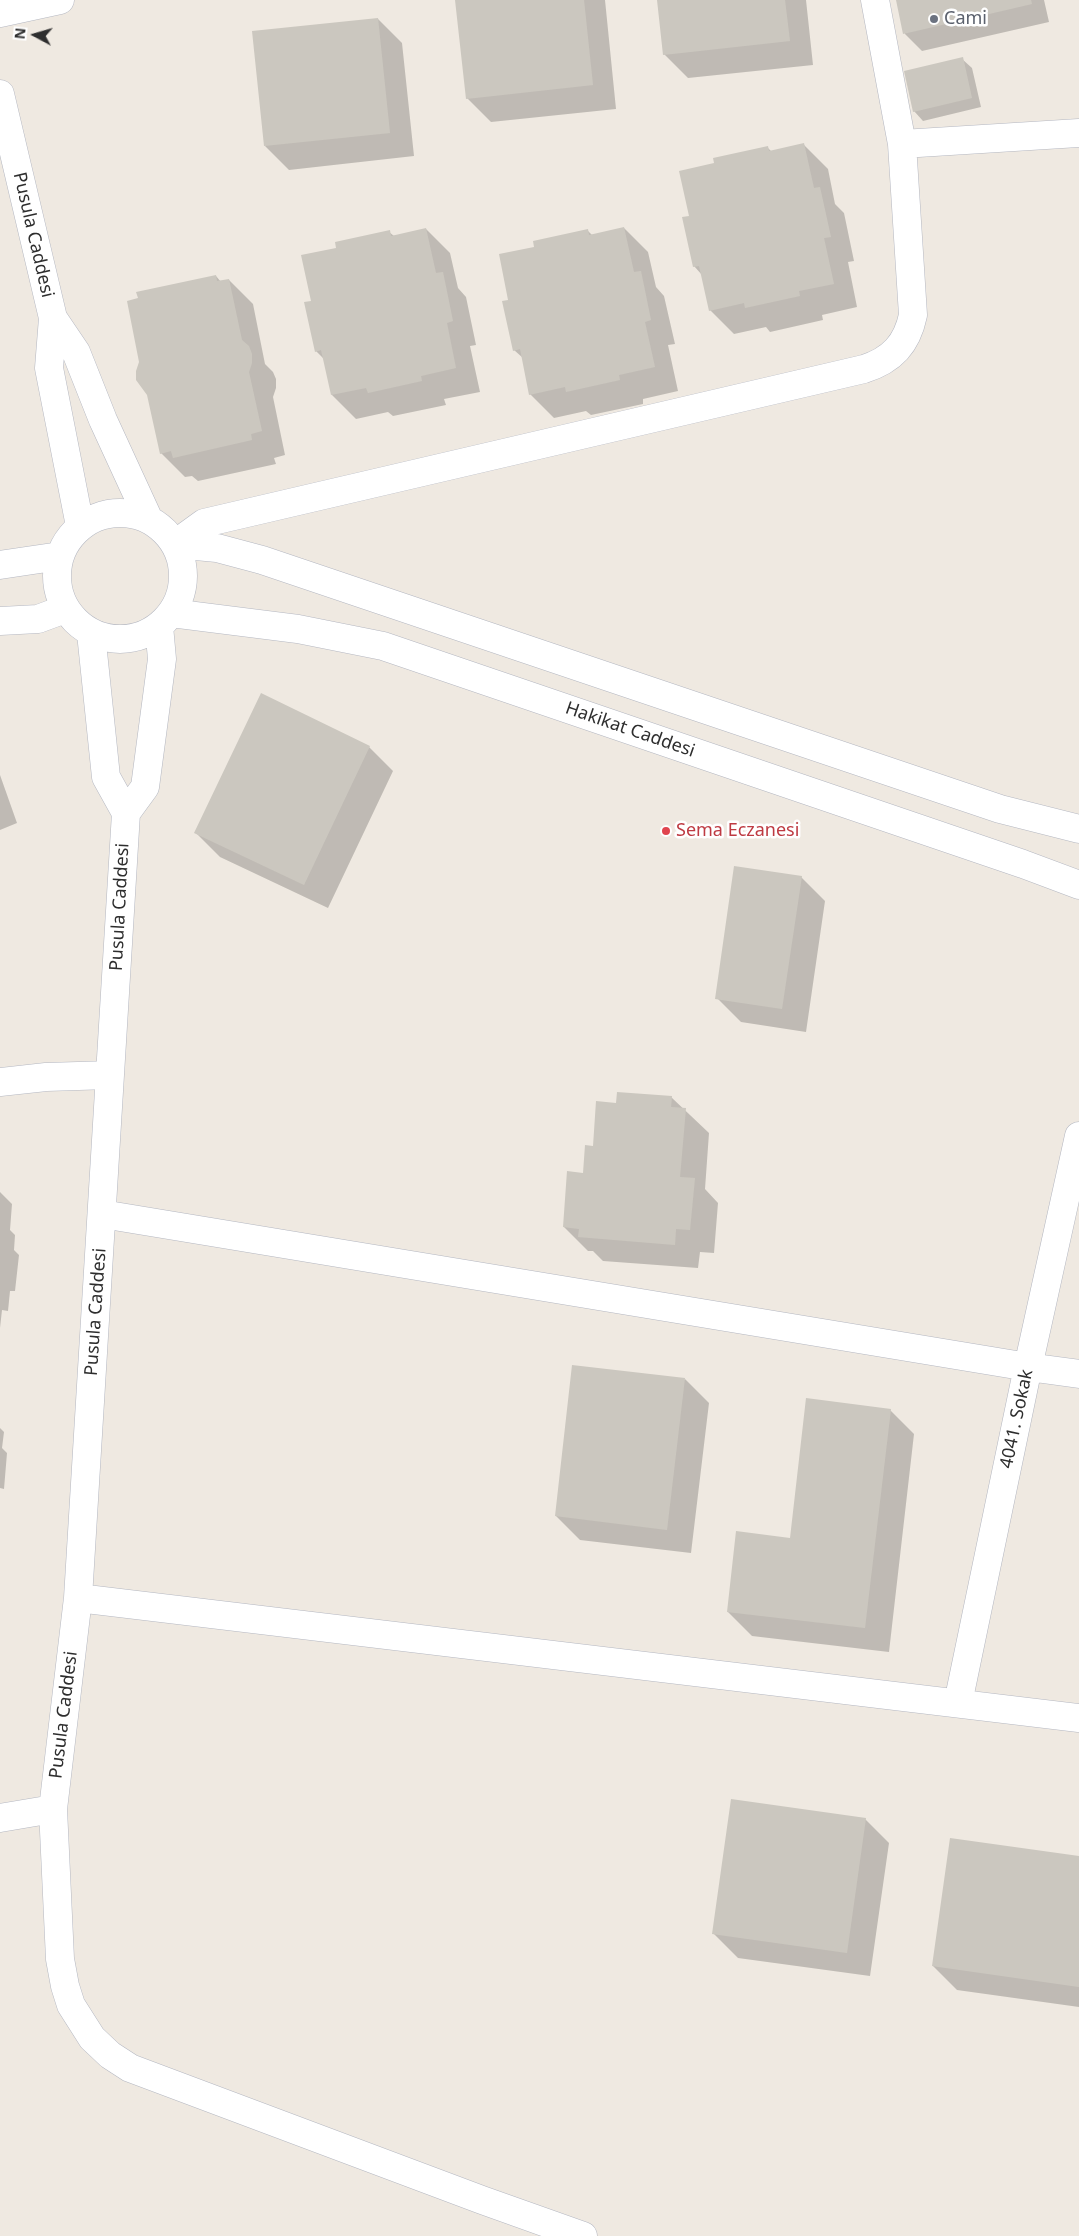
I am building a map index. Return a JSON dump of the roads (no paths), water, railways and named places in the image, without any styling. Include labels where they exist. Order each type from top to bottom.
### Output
[{"type":"street","points":[[0,13],[60,0]]},
{"type":"street","points":[[174,544],[204,523],[876,365],[898,350],[905,339],[914,315],[902,144],[875,0]]},
{"type":"street","name":"Pusula Caddesi","points":[[0,94],[53,318],[49,368],[80,526]]},
{"type":"street","points":[[902,144],[1079,133]]},
{"type":"street","name":"Pusula Caddesi","points":[[53,318],[76,352],[103,420],[149,520]]},
{"type":"street","points":[[113,513],[132,514],[149,520],[163,530],[174,544],[182,561],[183,579],[180,597],[165,620],[143,636],[126,640],[108,639],[91,633],[76,623],[65,608],[58,592],[56,574],[60,556],[68,540],[80,526],[96,517],[113,513]]},
{"type":"street","points":[[174,544],[217,548],[254,558],[990,806],[1051,824],[1079,829]]},
{"type":"street","points":[[0,566],[60,556]]},
{"type":"street","points":[[0,621],[38,620],[65,608]]},
{"type":"street","points":[[91,633],[106,777],[126,813],[145,787],[162,659],[165,620]]},
{"type":"street","name":"Hakikat Caddesi","points":[[165,620],[298,629],[383,646],[1004,857],[1079,885]]},
{"type":"street","name":"Pusula Caddesi","points":[[126,813],[78,1598],[53,1809],[60,1959],[65,1986],[80,2022],[92,2038],[110,2055],[130,2068],[583,2236]]},
{"type":"street","points":[[0,1082],[46,1077],[110,1075]]},
{"type":"street","name":"4041. Sokak","points":[[958,1703],[1028,1367],[1079,1136]]},
{"type":"street","points":[[102,1214],[1079,1374]]},
{"type":"street","points":[[78,1598],[1079,1718]]},
{"type":"street","points":[[0,1818],[53,1809]]},
{"type":"place","name":"Cami","points":[[934,19]]},
{"type":"place","name":"Sema Eczanesi","points":[[666,831]]}]
